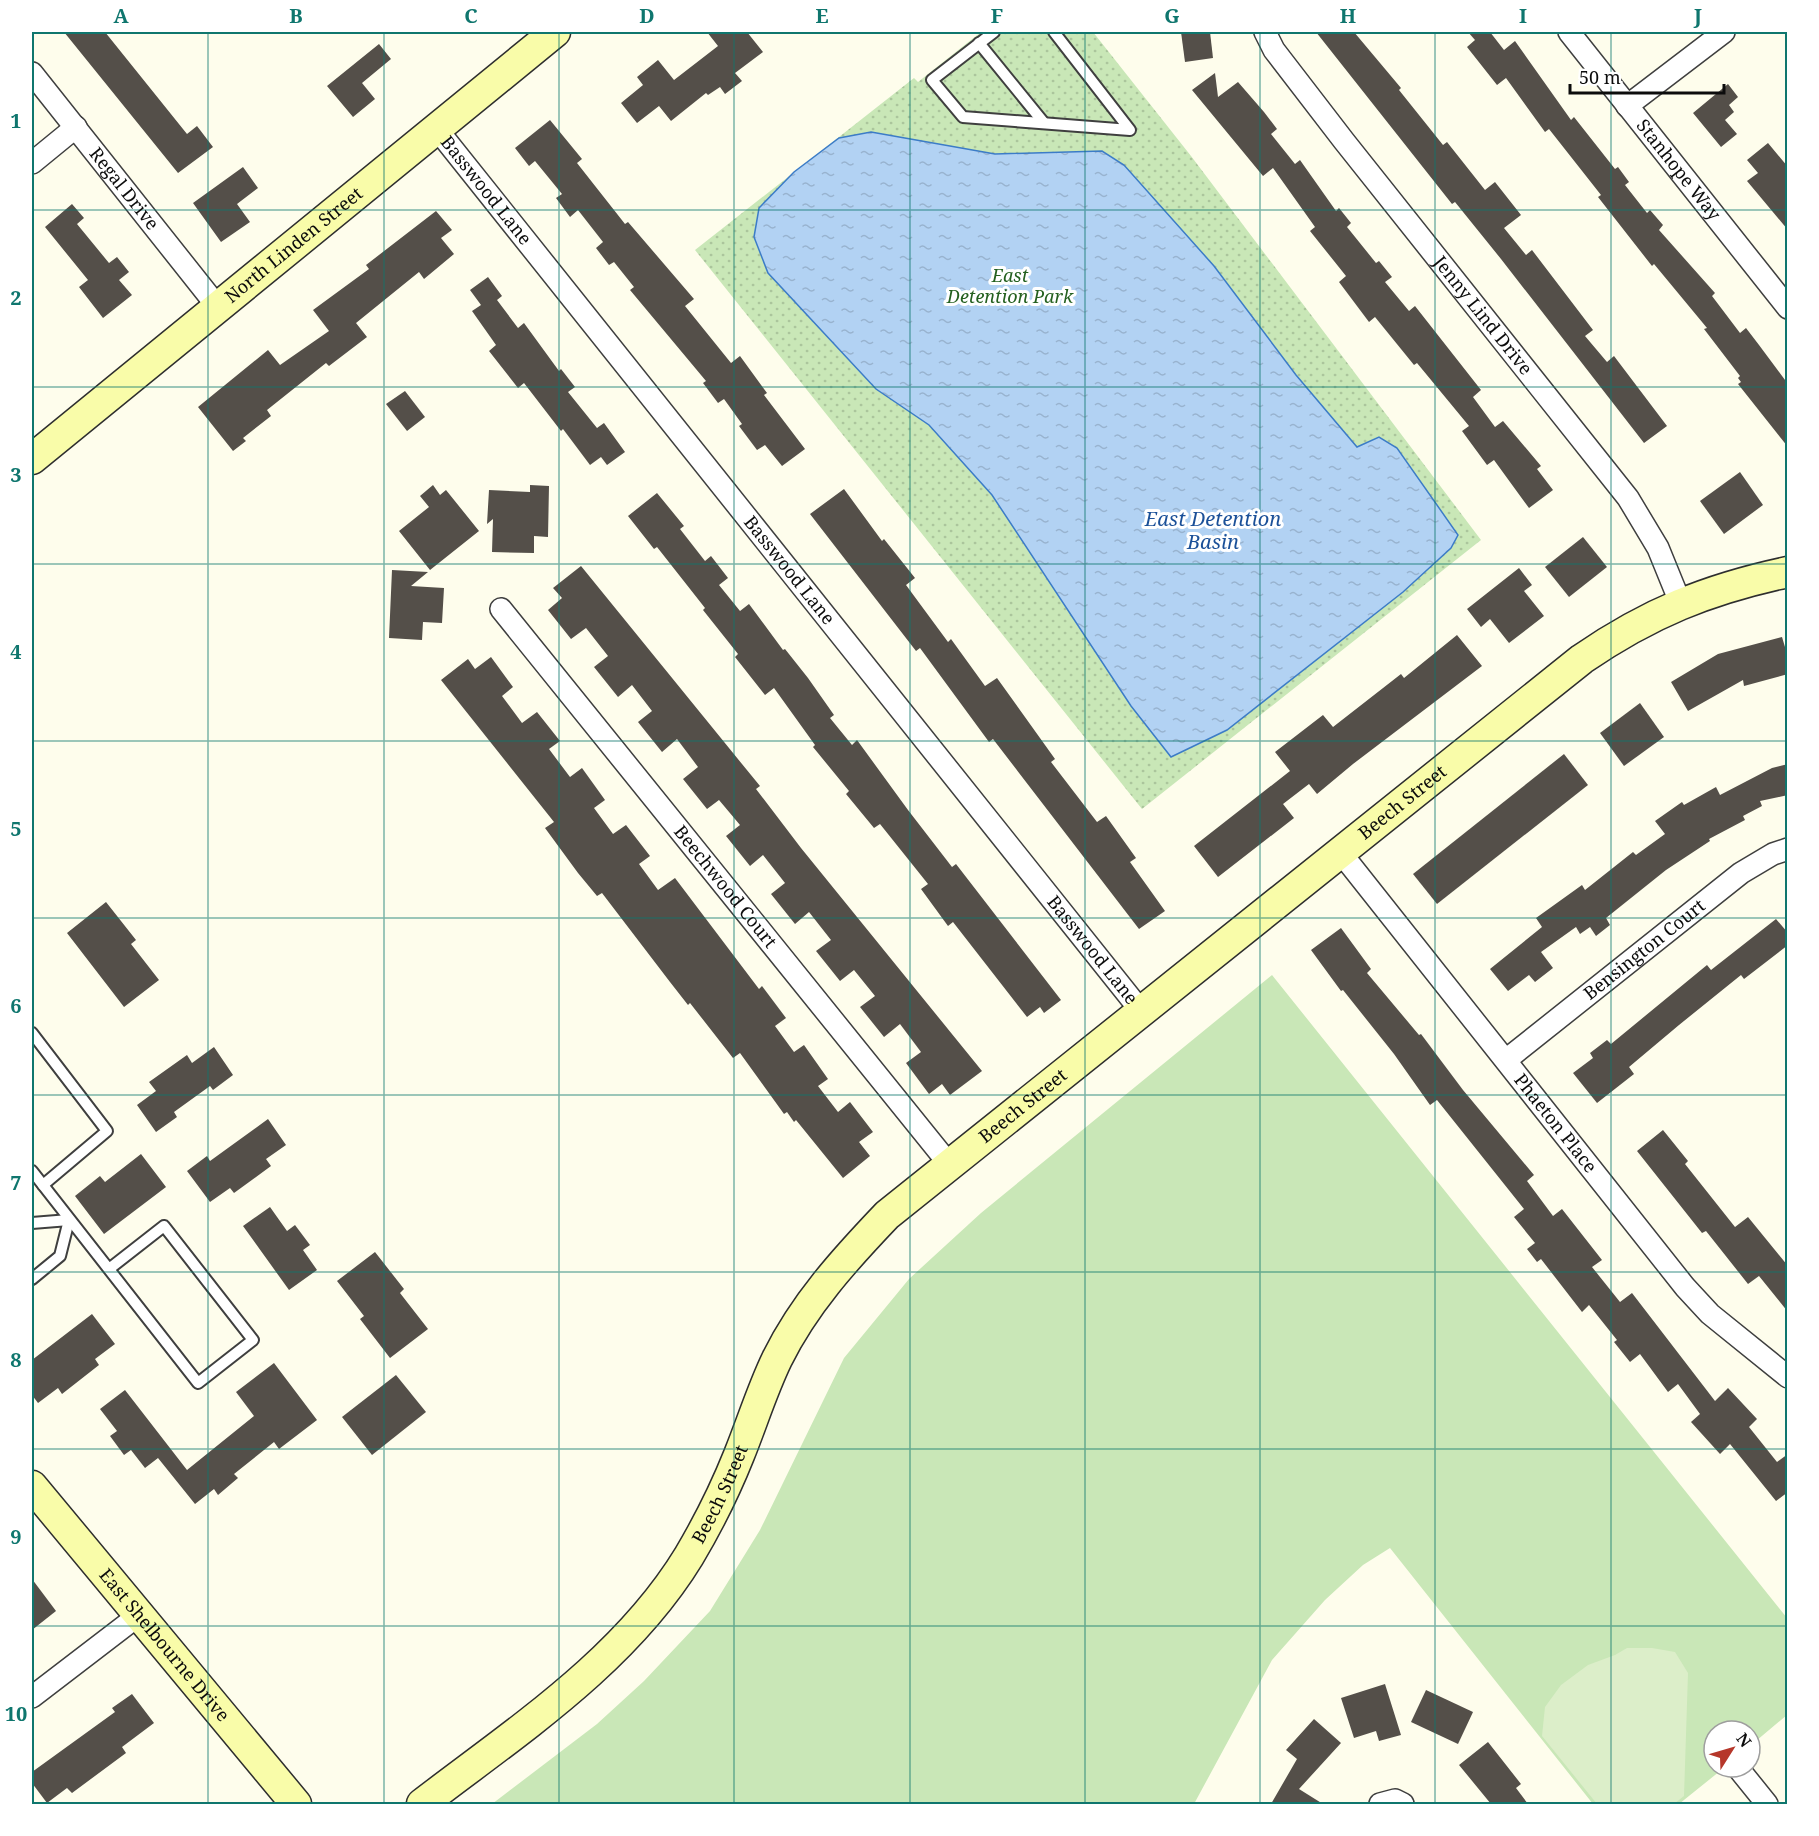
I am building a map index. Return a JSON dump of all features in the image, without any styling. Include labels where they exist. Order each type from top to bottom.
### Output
[{"type":"street","name":"North Linden Street","points":[[32,459],[555,32]]},
{"type":"street","name":"Stanhope Way","points":[[1569,32],[1788,308]]},
{"type":"street","points":[[1627,106],[1724,32]]},
{"type":"street","name":"Jenny Lind Drive","points":[[1267,35],[1274,50],[1344,141],[1628,498],[1645,522],[1680,602]]},
{"type":"street","name":"Regal Drive","points":[[32,73],[217,306]]},
{"type":"street","points":[[32,163],[76,127]]},
{"type":"street","name":"Basswood Lane","points":[[436,128],[1141,1011]]},
{"type":"street","name":"Beech Street","points":[[422,1804],[545,1710],[633,1630],[688,1558],[718,1503],[778,1356],[813,1299],[887,1215],[1582,659],[1615,636],[1680,602],[1728,586],[1788,572]]},
{"type":"street","name":"Beechwood Court","points":[[501,609],[949,1164]]},
{"type":"street","name":"Bensington Court","points":[[1506,1060],[1741,873],[1773,854],[1788,849]]},
{"type":"street","name":"Phaeton Place","points":[[1341,853],[1685,1287],[1710,1314],[1788,1377]]},
{"type":"street","name":"East Shelbourne Drive","points":[[32,1486],[296,1804]]},
{"type":"street","points":[[32,1697],[139,1615]]},
{"type":"street","points":[[1747,1779],[1767,1804]]},
{"type":"lane","points":[[994,32],[932,80],[963,117],[1130,130],[1054,32]]},
{"type":"lane","points":[[979,43],[1044,123]]},
{"type":"lane","points":[[32,1033],[107,1131],[43,1185]]},
{"type":"lane","points":[[32,1171],[198,1383],[253,1340],[164,1226],[109,1269]]},
{"type":"lane","points":[[32,1223],[69,1220]]},
{"type":"lane","points":[[32,1279],[60,1256],[69,1220]]},
{"type":"green space","name":"East Detention Basin","points":[[981,32],[1093,32],[1191,156],[1481,540],[1142,809],[695,250],[914,78],[918,82]]},
{"type":"green space","points":[[1272,975],[1787,1618],[1787,1715],[1762,1736],[1762,1719],[1702,1719],[1702,1779],[1710,1779],[1679,1804],[1593,1804],[1390,1548],[1363,1565],[1325,1600],[1272,1660],[1194,1804],[492,1804],[597,1724],[644,1681],[710,1611],[760,1530],[844,1358],[909,1279],[981,1213]]},
{"type":"green space","points":[[1627,1648],[1652,1648],[1675,1652],[1688,1673],[1684,1796],[1674,1804],[1597,1804],[1542,1736],[1545,1707],[1561,1685],[1588,1665]]},
{"type":"water","name":"East Detention Basin","points":[[871,132],[995,154],[1102,151],[1124,165],[1214,266],[1296,375],[1357,447],[1379,437],[1397,448],[1458,535],[1451,548],[1403,592],[1227,730],[1171,757],[1131,706],[992,495],[929,425],[876,389],[768,273],[754,237],[759,208],[794,172],[839,138]]},
{"type":"building","points":[[64,32],[105,32],[187,134],[197,126],[213,147],[178,173]]},
{"type":"building","points":[[707,32],[747,32],[763,52],[735,73],[742,81],[725,94],[720,87],[708,95],[706,93],[671,121],[659,106],[637,123],[621,103],[643,85],[637,77],[658,60],[674,80],[718,46]]},
{"type":"building","points":[[1181,32],[1210,32],[1213,58],[1185,62]]},
{"type":"building","points":[[1316,32],[1354,32],[1401,88],[1399,90],[1443,145],[1447,142],[1485,190],[1495,182],[1521,215],[1504,228],[1526,255],[1532,250],[1593,330],[1585,336],[1607,362],[1614,356],[1667,426],[1644,443],[1501,259],[1455,202],[1452,204]]},
{"type":"building","points":[[1468,32],[1490,32],[1504,50],[1515,41],[1571,120],[1574,117],[1615,169],[1618,167],[1629,182],[1625,185],[1647,213],[1650,210],[1663,225],[1659,230],[1715,293],[1712,296],[1740,333],[1746,328],[1788,384],[1788,447],[1738,384],[1741,382],[1738,378],[1740,376],[1704,329],[1707,328],[1654,264],[1652,266],[1598,197],[1601,195],[1549,129],[1545,132],[1506,78],[1497,85],[1467,47],[1475,40]]},
{"type":"building","points":[[379,44],[391,59],[362,83],[375,99],[353,117],[327,86]]},
{"type":"building","points":[[1215,73],[1218,97],[1238,82],[1264,112],[1277,129],[1271,134],[1295,164],[1300,160],[1336,211],[1339,208],[1351,223],[1347,227],[1376,263],[1379,261],[1392,277],[1385,282],[1409,311],[1415,306],[1481,390],[1473,397],[1495,427],[1503,421],[1541,466],[1537,469],[1553,490],[1529,508],[1494,460],[1487,465],[1462,431],[1469,426],[1417,363],[1414,365],[1375,317],[1369,322],[1339,282],[1346,276],[1310,231],[1315,227],[1273,168],[1263,176],[1192,90]]},
{"type":"building","points":[[1728,84],[1738,97],[1729,105],[1734,112],[1725,120],[1737,134],[1721,147],[1693,113]]},
{"type":"building","points":[[550,120],[582,159],[577,163],[625,224],[628,222],[694,299],[685,306],[731,363],[740,356],[767,393],[764,395],[805,449],[782,466],[765,445],[757,450],[739,426],[742,424],[724,399],[718,403],[703,383],[706,381],[630,290],[634,287],[614,262],[609,265],[596,248],[603,242],[578,210],[570,217],[556,198],[562,194],[535,161],[529,166],[515,148]]},
{"type":"building","points":[[1768,143],[1788,167],[1788,230],[1747,181],[1758,173],[1747,160]]},
{"type":"building","points":[[243,167],[258,188],[237,204],[250,222],[221,242],[193,203]]},
{"type":"building","points":[[72,204],[84,218],[77,224],[109,263],[117,257],[129,272],[119,280],[132,295],[103,318],[79,287],[88,280],[45,227]]},
{"type":"building","points":[[436,211],[452,230],[441,238],[454,254],[424,279],[419,272],[356,323],[367,337],[329,366],[326,363],[267,410],[271,416],[243,438],[246,441],[233,451],[198,407],[268,350],[280,365],[329,331],[313,310],[369,269],[366,265]]},
{"type":"building","points":[[488,277],[502,296],[497,300],[518,328],[524,323],[559,371],[561,369],[575,387],[568,392],[597,428],[604,423],[625,452],[607,465],[601,457],[590,465],[524,383],[518,388],[489,351],[496,345],[472,311],[481,305],[470,290]]},
{"type":"building","points":[[405,391],[425,417],[407,431],[386,404]]},
{"type":"building","points":[[1740,472],[1763,505],[1724,534],[1700,501]]},
{"type":"building","points":[[433,485],[440,495],[446,490],[479,531],[430,570],[399,531],[429,507],[420,496]]},
{"type":"building","points":[[530,485],[549,486],[548,537],[534,536],[534,553],[492,552],[493,519],[487,524],[489,490],[530,492]]},
{"type":"building","points":[[844,489],[882,541],[884,539],[915,578],[906,585],[948,642],[951,639],[985,686],[997,678],[1055,759],[1051,762],[1097,822],[1106,816],[1136,858],[1130,862],[1165,911],[1139,929],[993,739],[989,742],[920,648],[916,651],[810,514]]},
{"type":"building","points":[[657,493],[684,526],[680,529],[705,561],[711,556],[728,578],[719,585],[740,611],[749,604],[783,650],[785,649],[808,678],[834,715],[830,718],[852,745],[857,740],[952,867],[956,864],[1061,1000],[1044,1013],[1040,1007],[1027,1017],[953,922],[948,926],[921,889],[928,884],[880,824],[874,828],[846,794],[849,791],[813,747],[815,745],[774,688],[765,695],[735,657],[738,654],[703,610],[705,608],[657,547],[654,549],[628,516]]},
{"type":"building","points":[[1583,537],[1607,567],[1569,597],[1545,567]]},
{"type":"building","points":[[581,566],[760,786],[756,789],[801,848],[982,1071],[950,1095],[942,1084],[929,1094],[906,1063],[921,1052],[900,1024],[884,1037],[860,1007],[875,996],[854,970],[840,981],[816,951],[831,940],[809,912],[795,924],[771,894],[785,883],[763,855],[750,866],[726,836],[740,825],[719,800],[707,809],[683,779],[698,767],[677,739],[662,752],[638,722],[652,711],[632,685],[618,697],[594,667],[608,656],[586,628],[571,639],[548,610],[562,598],[553,588]]},
{"type":"building","points":[[1519,568],[1532,585],[1524,591],[1544,616],[1509,643],[1490,619],[1481,627],[1467,609]]},
{"type":"building","points":[[392,570],[428,572],[411,586],[444,588],[442,623],[423,622],[422,640],[389,638]]},
{"type":"building","points":[[1457,635],[1482,666],[1317,794],[1309,784],[1283,804],[1294,818],[1218,877],[1194,846],[1290,771],[1275,752],[1323,715],[1333,727],[1401,674],[1404,678]]},
{"type":"building","points":[[1782,637],[1788,657],[1788,674],[1744,686],[1743,680],[1688,711],[1671,682],[1718,654]]},
{"type":"building","points":[[491,657],[513,687],[502,696],[522,723],[537,712],[560,741],[549,749],[570,777],[582,768],[605,800],[594,808],[613,834],[626,825],[650,856],[639,864],[658,890],[675,878],[759,989],[762,986],[786,1018],[775,1026],[794,1052],[804,1045],[828,1079],[818,1086],[838,1112],[850,1102],[873,1132],[859,1142],[870,1156],[843,1178],[796,1120],[794,1122],[787,1112],[784,1114],[740,1053],[733,1058],[690,1003],[688,1005],[602,893],[597,896],[578,873],[545,828],[554,822],[441,680],[468,659],[475,669]]},
{"type":"building","points":[[1640,703],[1664,737],[1624,766],[1600,733]]},
{"type":"building","points":[[1564,754],[1588,785],[1437,904],[1413,874]]},
{"type":"building","points":[[1788,764],[1788,795],[1760,801],[1762,806],[1743,816],[1745,820],[1709,839],[1710,841],[1666,870],[1606,918],[1610,925],[1596,936],[1590,927],[1580,934],[1576,927],[1541,952],[1553,968],[1535,982],[1529,975],[1508,991],[1490,969],[1542,927],[1536,918],[1582,885],[1585,890],[1633,852],[1636,855],[1665,834],[1655,821],[1682,802],[1684,805],[1716,787],[1720,795],[1772,768]]},
{"type":"building","points":[[106,902],[136,940],[131,944],[159,980],[124,1007],[67,933]]},
{"type":"building","points":[[1776,919],[1788,933],[1788,945],[1744,979],[1741,975],[1679,1025],[1629,1067],[1634,1074],[1597,1103],[1573,1073],[1593,1058],[1590,1053],[1607,1040],[1611,1044],[1707,965],[1711,970]]},
{"type":"building","points":[[1341,928],[1371,969],[1367,973],[1419,1035],[1421,1034],[1463,1090],[1534,1175],[1527,1181],[1553,1216],[1562,1209],[1602,1260],[1592,1267],[1620,1302],[1632,1293],[1715,1401],[1728,1388],[1757,1419],[1749,1427],[1777,1462],[1788,1454],[1788,1492],[1776,1501],[1730,1444],[1720,1454],[1691,1422],[1700,1414],[1678,1384],[1668,1392],[1640,1354],[1630,1362],[1614,1342],[1617,1340],[1589,1305],[1582,1312],[1541,1259],[1537,1262],[1527,1249],[1535,1243],[1514,1217],[1524,1209],[1437,1100],[1430,1105],[1394,1054],[1343,990],[1341,991],[1311,950]]},
{"type":"building","points":[[214,1047],[233,1075],[213,1090],[210,1086],[174,1112],[177,1117],[156,1132],[137,1105],[156,1091],[149,1082],[187,1055],[192,1063]]},
{"type":"building","points":[[268,1119],[286,1145],[266,1159],[271,1166],[234,1193],[230,1188],[210,1202],[187,1171],[207,1156],[210,1161]]},
{"type":"building","points":[[1663,1130],[1688,1161],[1685,1164],[1735,1227],[1748,1217],[1788,1266],[1788,1312],[1759,1276],[1748,1284],[1706,1231],[1702,1233],[1637,1151]]},
{"type":"building","points":[[141,1154],[166,1187],[104,1234],[75,1196],[100,1176],[105,1182]]},
{"type":"building","points":[[270,1207],[287,1231],[295,1225],[310,1245],[303,1250],[317,1270],[289,1290],[243,1226]]},
{"type":"building","points":[[375,1252],[404,1289],[400,1293],[428,1329],[390,1358],[360,1319],[364,1316],[337,1281]]},
{"type":"building","points":[[92,1314],[115,1344],[95,1359],[99,1365],[62,1394],[58,1388],[38,1403],[32,1395],[32,1360]]},
{"type":"building","points":[[274,1363],[317,1420],[279,1449],[274,1442],[234,1474],[238,1478],[218,1495],[214,1489],[195,1504],[158,1458],[145,1468],[131,1450],[124,1455],[110,1436],[117,1431],[100,1409],[125,1390],[187,1470],[254,1416],[236,1392]]},
{"type":"building","points":[[396,1375],[426,1412],[372,1455],[342,1417]]},
{"type":"building","points":[[32,1579],[56,1611],[32,1630]]},
{"type":"building","points":[[1385,1684],[1401,1735],[1379,1741],[1376,1731],[1354,1738],[1341,1698]]},
{"type":"building","points":[[1426,1690],[1473,1712],[1458,1744],[1411,1722]]},
{"type":"building","points":[[132,1694],[154,1723],[122,1747],[126,1753],[72,1793],[67,1788],[47,1803],[32,1783],[32,1772],[115,1712],[112,1708]]},
{"type":"building","points":[[1314,1719],[1341,1743],[1299,1789],[1323,1804],[1271,1804],[1297,1759],[1286,1750]]},
{"type":"building","points":[[1488,1742],[1521,1784],[1516,1788],[1528,1804],[1491,1804],[1459,1765]]},
{"type":"park label","name":"East Detention Park","points":[[1010,286]]}]
